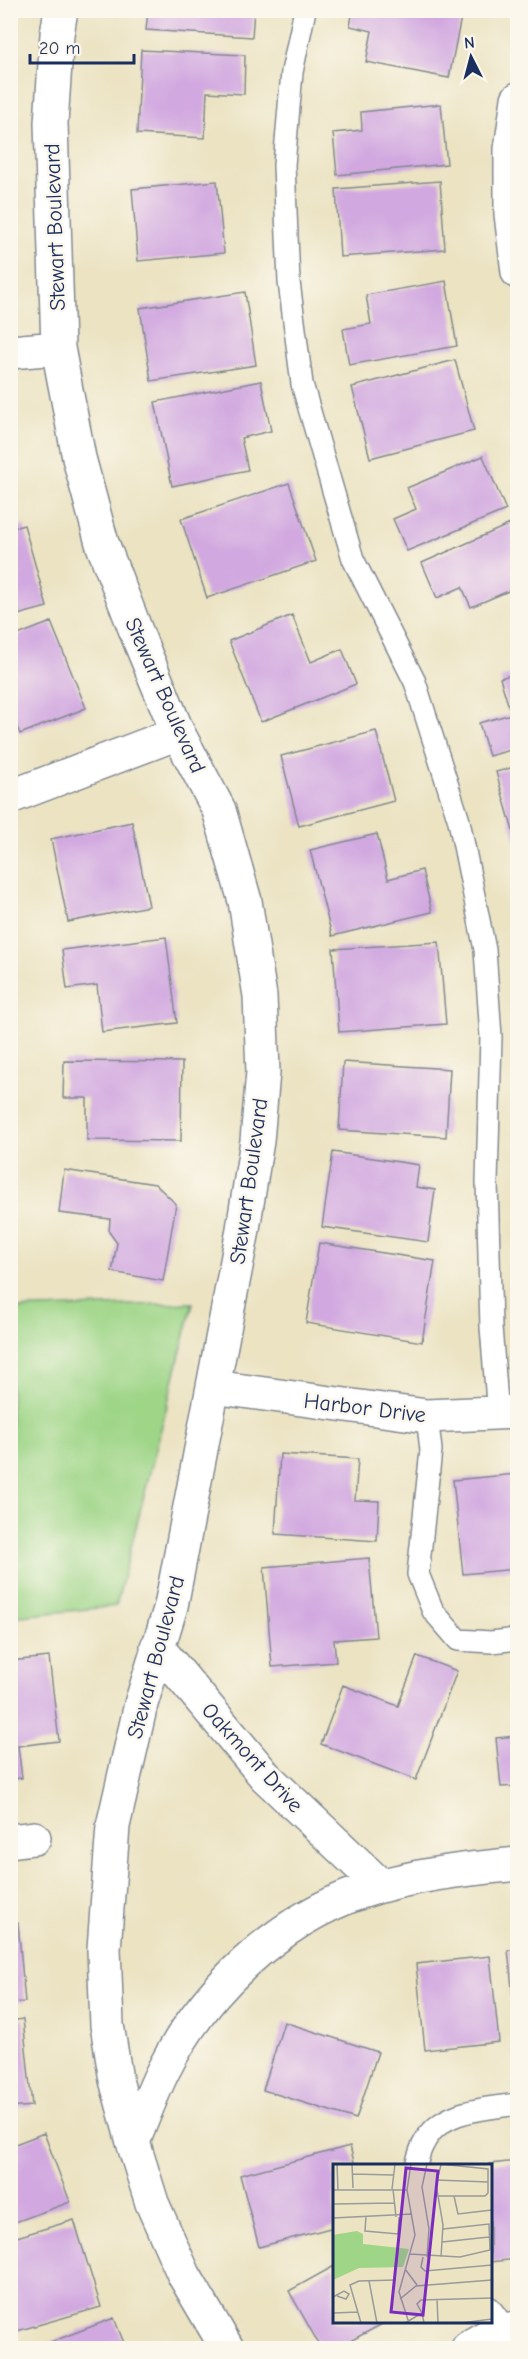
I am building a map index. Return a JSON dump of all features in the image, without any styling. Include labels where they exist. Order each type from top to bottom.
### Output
[{"type":"street","name":"Stewart Boulevard","points":[[61,10],[57,34],[51,123],[58,348],[79,458],[102,543],[141,644],[178,733],[219,810],[245,901],[260,996],[263,1072],[257,1141],[242,1235],[171,1606],[141,1704],[113,1826],[104,1949],[107,2025],[116,2080],[133,2142],[152,2203],[184,2275],[227,2349]]},
{"type":"street","points":[[518,99],[511,214],[518,272]]},
{"type":"street","points":[[10,352],[58,348]]},
{"type":"street","points":[[10,797],[178,733]]},
{"type":"street","name":"Harbor Drive","points":[[213,1387],[428,1416],[508,1414]]},
{"type":"street","name":"Oakmont Drive","points":[[157,1647],[264,1776],[381,1886]]},
{"type":"street","points":[[133,2142],[163,2070],[189,2029],[213,1996],[246,1962],[284,1932],[325,1908],[381,1886],[461,1870],[518,1864]]},
{"type":"street","points":[[468,2349],[505,2321]]},
{"type":"lane","points":[[304,10],[292,72],[284,165],[289,282],[302,384],[353,559],[415,682],[459,821],[485,950],[491,1037],[487,1182],[491,1327],[508,1414]]},
{"type":"lane","points":[[428,1416],[431,1450],[418,1574],[433,1611],[458,1640],[491,1642],[518,1639]]},
{"type":"lane","points":[[417,2164],[424,2142],[443,2121],[468,2111],[518,2104]]},
{"type":"green space","points":[[193,1303],[116,1606],[11,1617],[11,1309]]},
{"type":"building","points":[[148,10],[254,10],[252,37],[146,30]]},
{"type":"building","points":[[353,10],[462,12],[449,78],[366,62],[372,31],[350,26]]},
{"type":"building","points":[[141,50],[245,55],[244,94],[207,92],[205,138],[137,134]]},
{"type":"building","points":[[441,104],[447,164],[337,175],[333,133],[362,130],[361,112]]},
{"type":"building","points":[[217,181],[224,253],[138,261],[132,189]]},
{"type":"building","points":[[440,181],[445,249],[340,257],[336,189]]},
{"type":"building","points":[[446,281],[457,346],[349,365],[343,329],[371,324],[366,295]]},
{"type":"building","points":[[245,292],[256,365],[151,381],[140,308]]},
{"type":"building","points":[[455,360],[474,431],[370,458],[352,387]]},
{"type":"building","points":[[261,381],[271,431],[241,438],[248,470],[172,486],[155,402]]},
{"type":"building","points":[[483,456],[506,510],[407,551],[393,519],[416,509],[407,488]]},
{"type":"building","points":[[289,483],[316,561],[207,598],[181,519]]},
{"type":"building","points":[[510,524],[518,541],[518,587],[471,607],[462,587],[437,598],[422,563]]},
{"type":"building","points":[[24,525],[47,607],[10,617],[10,529]]},
{"type":"building","points":[[292,615],[311,662],[342,649],[356,684],[261,722],[229,641]]},
{"type":"building","points":[[51,622],[86,708],[20,734],[10,709],[10,638]]},
{"type":"building","points":[[518,673],[518,748],[489,756],[479,723],[511,714],[500,678]]},
{"type":"building","points":[[376,731],[394,801],[299,826],[281,756]]},
{"type":"building","points":[[518,766],[518,845],[517,845],[496,772]]},
{"type":"building","points":[[132,822],[149,906],[68,922],[51,839]]},
{"type":"building","points":[[377,834],[388,879],[422,870],[432,912],[332,936],[310,850]]},
{"type":"building","points":[[166,937],[177,1023],[102,1032],[97,985],[67,989],[62,950]]},
{"type":"building","points":[[439,942],[446,1024],[339,1032],[333,949]]},
{"type":"building","points":[[64,1061],[182,1062],[181,1141],[87,1140],[87,1098],[63,1098]]},
{"type":"building","points":[[343,1062],[450,1069],[446,1137],[339,1130]]},
{"type":"building","points":[[333,1152],[419,1165],[416,1187],[435,1190],[428,1242],[322,1227]]},
{"type":"building","points":[[64,1170],[155,1184],[176,1204],[163,1281],[112,1272],[117,1243],[109,1232],[110,1219],[59,1213]]},
{"type":"building","points":[[319,1243],[435,1261],[422,1342],[306,1323]]},
{"type":"building","points":[[280,1454],[358,1459],[355,1500],[379,1501],[377,1541],[275,1534]]},
{"type":"building","points":[[518,1474],[518,1569],[463,1574],[453,1480]]},
{"type":"building","points":[[369,1558],[376,1637],[334,1640],[336,1662],[272,1667],[264,1567]]},
{"type":"building","points":[[417,1656],[457,1671],[416,1780],[321,1744],[343,1685],[398,1706]]},
{"type":"building","points":[[49,1657],[59,1741],[18,1746],[22,1778],[10,1779],[10,1661]]},
{"type":"building","points":[[518,1736],[518,1786],[501,1787],[496,1738]]},
{"type":"building","points":[[10,1923],[18,1923],[25,2002],[10,2003]]},
{"type":"building","points":[[518,1949],[518,2026],[516,2026],[508,1950]]},
{"type":"building","points":[[490,1956],[499,2042],[425,2050],[416,1964]]},
{"type":"building","points":[[23,2019],[32,2106],[10,2108],[10,2021]]},
{"type":"building","points":[[284,2022],[378,2052],[356,2119],[263,2090]]},
{"type":"building","points":[[44,2133],[70,2202],[10,2224],[10,2146]]},
{"type":"building","points":[[350,2146],[354,2164],[333,2164],[333,2227],[259,2247],[240,2175]]},
{"type":"building","points":[[518,2161],[518,2259],[492,2262],[492,2164],[490,2164]]},
{"type":"building","points":[[74,2220],[101,2307],[10,2333],[10,2239]]},
{"type":"building","points":[[333,2267],[333,2323],[384,2323],[337,2348],[321,2348],[289,2291]]},
{"type":"building","points":[[114,2318],[126,2348],[35,2348]]}]
